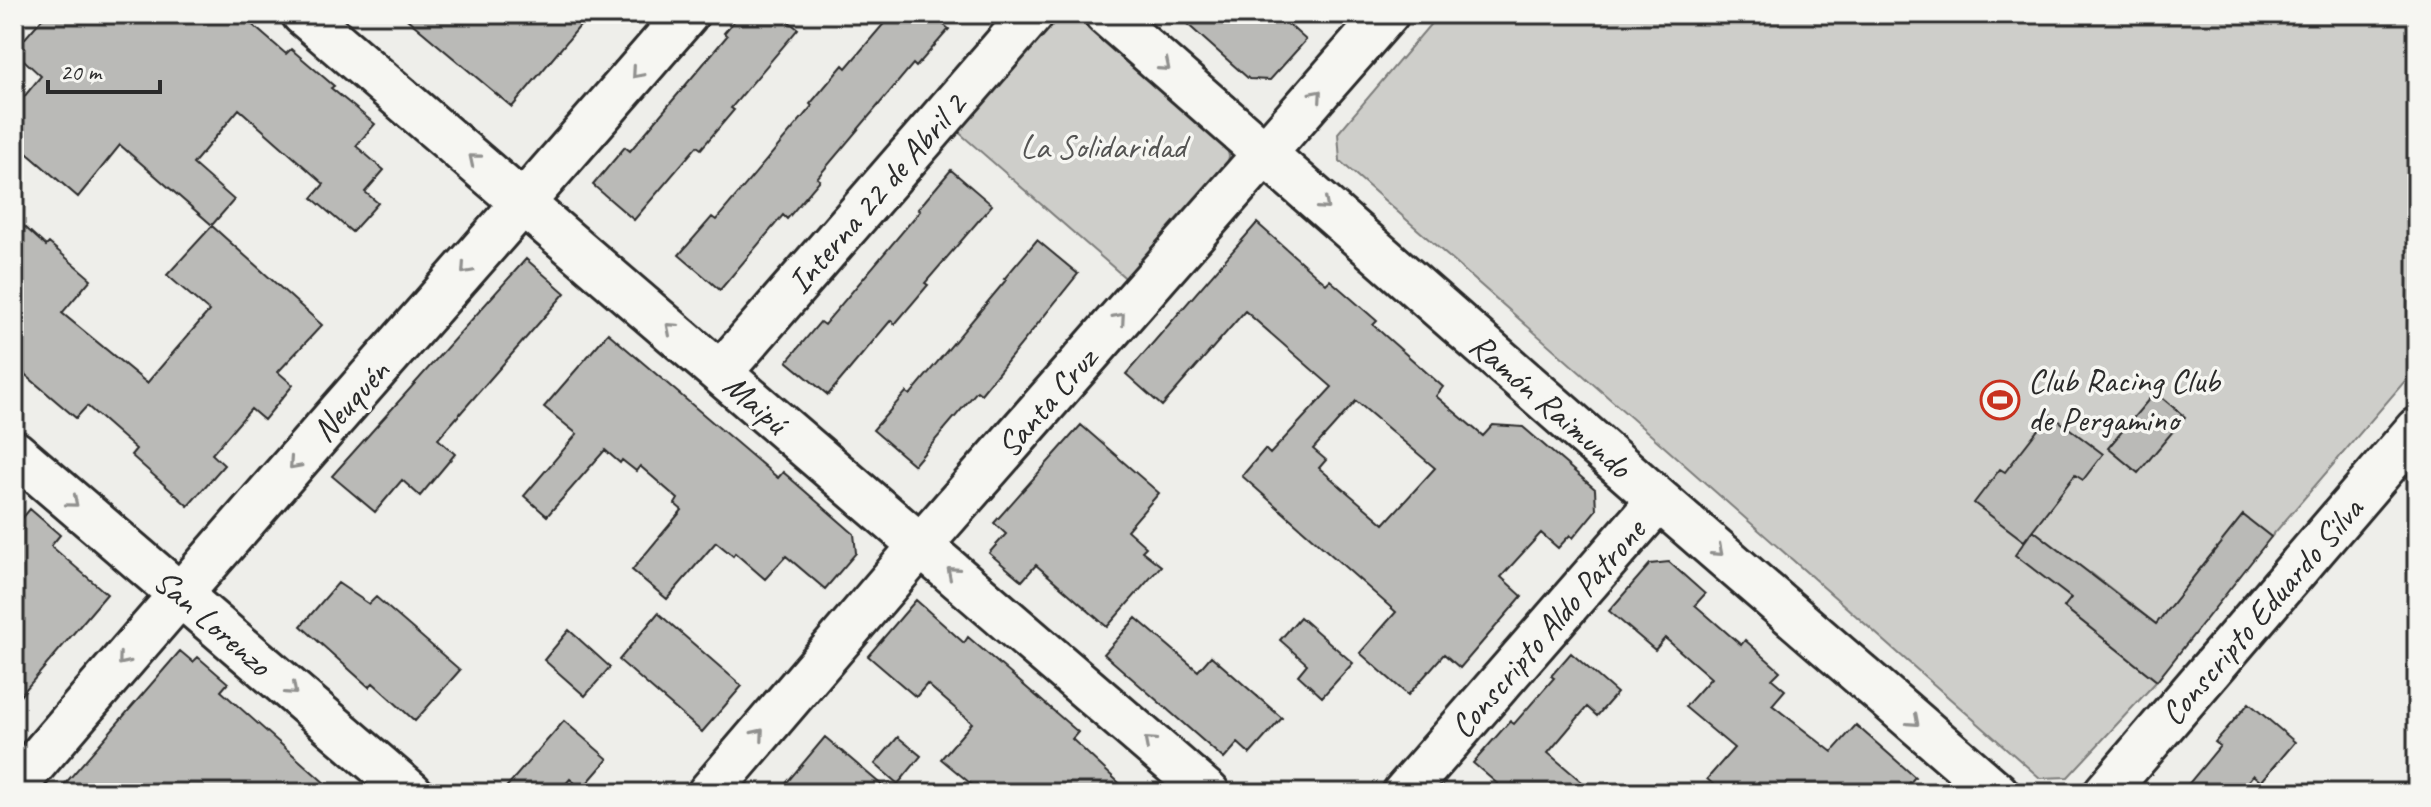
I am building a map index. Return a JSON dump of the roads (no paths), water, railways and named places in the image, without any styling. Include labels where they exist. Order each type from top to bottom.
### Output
[{"type":"street","name":"Neuquén","points":[[14,788],[180,592],[687,14]]},
{"type":"street","name":"Interna 22 de Abril 2","points":[[721,372],[1032,14]]},
{"type":"street","name":"Ramón Raimundo","points":[[1106,14],[1997,793]]},
{"type":"street","name":"Santa Cruz","points":[[709,793],[921,545],[1387,14]]},
{"type":"street","name":"Maipú","points":[[317,18],[1208,793]]},
{"type":"street","name":"Conscripto Eduardo Silva","points":[[2105,793],[2412,445]]},
{"type":"street","name":"San Lorenzo","points":[[14,452],[411,793]]},
{"type":"street","name":"Conscripto Aldo Patrone","points":[[1404,793],[1659,500]]},
{"type":"place","name":"Club Racing Club de Pergamino","points":[[2000,400]]},
{"type":"park label","name":"La Solidaridad","points":[[1103,146]]}]
